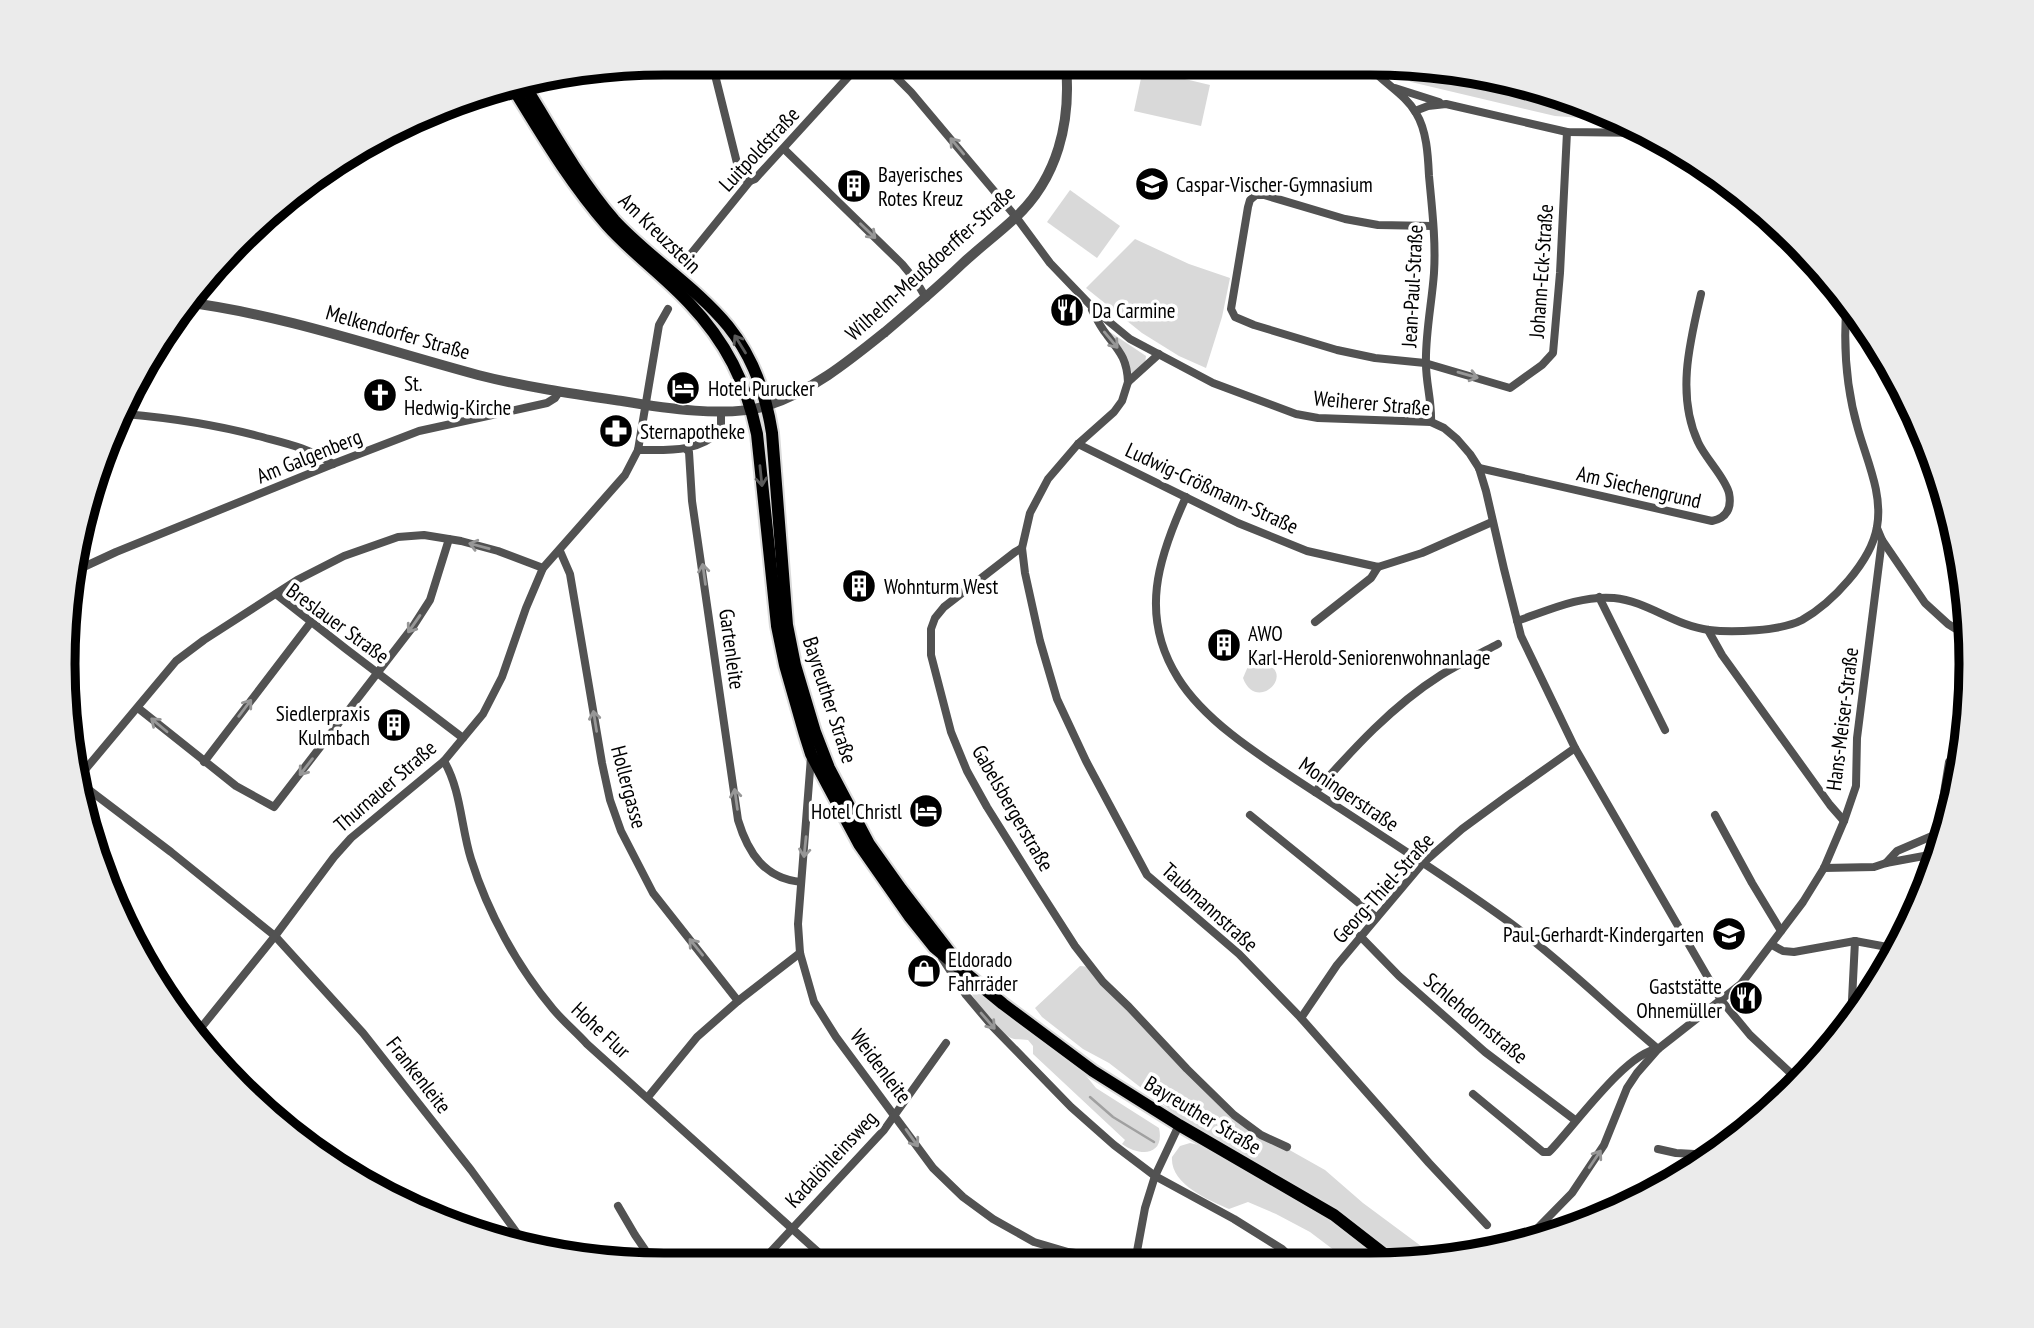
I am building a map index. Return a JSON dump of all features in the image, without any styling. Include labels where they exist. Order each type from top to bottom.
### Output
[{"type":"main road","name":"Am Kreuzstein","points":[[528,91],[575,168],[615,221],[728,326],[753,365],[768,405]]},
{"type":"main road","name":"Am Kreuzstein","points":[[517,94],[586,200],[629,248],[688,302],[720,339],[730,355],[752,409]]},
{"type":"main road","name":"Bayreuther Straße","points":[[768,405],[778,493],[787,625],[795,665],[815,732],[829,768],[869,844],[961,968]]},
{"type":"main road","name":"Bayreuther Straße","points":[[752,409],[777,626],[785,665],[811,754],[859,844],[910,917],[934,947],[1003,1004],[1093,1070],[1178,1125],[1334,1215],[1382,1252]]},
{"type":"street","points":[[715,75],[739,172],[743,178],[750,181]]},
{"type":"street","name":"Luitpoldstraße","points":[[686,260],[750,181],[784,149],[850,75]]},
{"type":"street","name":"Weiherer Straße","points":[[894,75],[1016,217],[1050,263],[1087,302],[1130,339],[1213,383],[1296,414],[1318,418],[1431,422],[1444,428],[1471,454],[1479,468],[1486,491],[1517,621],[1530,656],[1575,748],[1721,1000],[1751,1035],[1792,1074]]},
{"type":"street","name":"Wilhelm-Meußdoerffer-Straße","points":[[768,405],[842,366],[926,298],[975,251],[1016,217],[1043,184],[1055,161],[1063,133],[1067,103],[1066,75]]},
{"type":"street","points":[[1378,75],[1415,111],[1446,104]]},
{"type":"street","points":[[1386,84],[1446,104],[1567,132],[1621,132]]},
{"type":"street","name":"Jean-Paul-Straße","points":[[1415,111],[1421,122],[1428,154],[1433,226],[1434,269],[1426,363],[1431,422]]},
{"type":"street","name":"Johann-Eck-Straße","points":[[1433,226],[1378,225],[1256,195],[1250,200],[1248,207],[1232,313],[1254,325],[1337,350],[1375,358],[1426,363],[1510,388],[1542,365],[1553,353],[1567,132]]},
{"type":"street","points":[[784,149],[902,264],[926,298]]},
{"type":"street","name":"Am Siechengrund","points":[[1479,468],[1712,521],[1722,519],[1727,513],[1728,492],[1698,442],[1687,396],[1689,343],[1701,294]]},
{"type":"street","points":[[1022,548],[1030,513],[1038,496],[1063,460],[1114,412],[1122,401],[1128,382],[1127,368],[1118,347],[1105,333],[1087,302]]},
{"type":"street","name":"Melkendorfer Straße","points":[[199,304],[232,308],[481,375],[559,391],[645,405],[721,411],[768,405]]},
{"type":"street","points":[[645,405],[659,325],[668,309]]},
{"type":"street","points":[[1517,621],[1577,601],[1599,597],[1627,600],[1708,630],[1779,628],[1802,620],[1836,595],[1869,550],[1877,528],[1878,505],[1849,391],[1846,319]]},
{"type":"street","points":[[1128,382],[1159,354]]},
{"type":"street","name":"Am Galgenberg","points":[[84,567],[333,464],[419,432],[547,403],[555,398],[559,391]]},
{"type":"street","name":"Thurnauer Straße","points":[[201,1027],[351,838],[444,761],[483,714],[498,687],[543,568],[561,551],[625,475],[638,450],[645,405]]},
{"type":"street","points":[[638,450],[686,449],[712,438],[721,430],[721,411]]},
{"type":"street","points":[[131,415],[213,424],[312,451],[333,464]]},
{"type":"street","name":"Ludwig-Crößmann-Straße","points":[[1078,444],[1238,523],[1307,551],[1378,567]]},
{"type":"street","name":"Gartenleite","points":[[686,449],[689,452],[692,501],[738,820],[743,835],[762,866],[780,878],[801,882]]},
{"type":"street","name":"Moningerstraße","points":[[1186,497],[1169,533],[1155,596],[1157,624],[1166,655],[1178,678],[1200,706],[1245,744],[1508,922],[1566,968],[1658,1049]]},
{"type":"street","points":[[1315,622],[1371,578],[1378,567],[1433,548],[1492,522]]},
{"type":"street","name":"Hans-Meiser-Straße","points":[[1658,1049],[1741,984],[1803,902],[1824,868],[1844,821],[1856,786],[1857,738],[1882,540],[1877,528]]},
{"type":"street","points":[[276,594],[344,556],[398,537],[424,535],[449,539],[498,551],[543,568]]},
{"type":"street","points":[[138,708],[236,786],[274,807],[377,674],[430,600],[449,539]]},
{"type":"street","points":[[1882,540],[1925,603],[1957,630]]},
{"type":"street","name":"Taubmannstraße","points":[[1022,548],[1040,641],[1057,699],[1086,761],[1147,875],[1238,954],[1301,1018],[1487,1225]]},
{"type":"street","name":"Gabelsbergerstraße","points":[[1022,548],[944,607],[935,618],[931,629],[931,655],[940,694],[951,732],[967,771],[1060,923],[1103,982],[1234,1115],[1261,1136],[1287,1147]]},
{"type":"street","name":"Hollergasse","points":[[561,551],[570,574],[602,763],[610,800],[621,831],[653,894],[738,1001]]},
{"type":"street","name":"Breslauer Straße","points":[[85,770],[176,661],[276,594],[464,738]]},
{"type":"street","points":[[1599,597],[1665,730]]},
{"type":"street","points":[[204,762],[311,622]]},
{"type":"street","points":[[1708,630],[1723,655],[1844,821]]},
{"type":"street","points":[[1315,792],[1354,748],[1402,704],[1441,676],[1498,644]]},
{"type":"street","name":"Georg-Thiel-Straße","points":[[1301,1018],[1337,965],[1422,864],[1489,809],[1575,748]]},
{"type":"street","name":"Weidenleite","points":[[811,754],[798,924],[800,953],[814,1002],[836,1037],[933,1168],[963,1197],[993,1219],[1034,1242],[1075,1253]]},
{"type":"street","name":"Hohe Flur","points":[[444,761],[452,775],[464,837],[487,904],[531,981],[554,1011],[587,1044],[819,1253]]},
{"type":"street","points":[[1947,779],[1950,762]]},
{"type":"street","name":"Frankenleite","points":[[89,790],[275,936],[372,1043],[461,1156],[518,1234]]},
{"type":"street","points":[[1250,815],[1376,917]]},
{"type":"street","points":[[1715,815],[1781,931]]},
{"type":"street","points":[[1886,863],[1897,851],[1934,834]]},
{"type":"street","points":[[1824,868],[1874,867],[1927,855]]},
{"type":"street","name":"Schlehdornstraße","points":[[1360,936],[1399,976],[1476,1045],[1575,1120]]},
{"type":"street","points":[[1852,1002],[1855,941]]},
{"type":"street","points":[[1772,945],[1783,951],[1794,952],[1855,941],[1886,947]]},
{"type":"street","name":"Bayreuther Straße","points":[[934,947],[966,995],[993,1027],[1071,1107],[1114,1145],[1155,1176],[1244,1225],[1286,1253]]},
{"type":"street","points":[[648,1097],[697,1037],[800,953]]},
{"type":"street","name":"Kadalöhleinsweg","points":[[769,1253],[884,1130],[946,1043]]},
{"type":"street","points":[[1473,1094],[1543,1152],[1549,1152],[1575,1120],[1626,1067],[1649,1050],[1658,1049]]},
{"type":"street","points":[[1538,1228],[1573,1193],[1604,1145],[1627,1088],[1658,1049]]},
{"type":"street","points":[[1137,1253],[1145,1208],[1155,1176],[1178,1125]]},
{"type":"street","points":[[1658,1149],[1697,1154]]},
{"type":"street","points":[[618,1206],[647,1252]]},
{"type":"shaded area","points":[[1142,75],[1168,75],[1210,85],[1201,126],[1134,111]]},
{"type":"shaded area","points":[[1402,77],[1447,80],[1522,95],[1592,119],[1555,116],[1411,82]]},
{"type":"shaded area","points":[[1070,190],[1120,226],[1097,258],[1047,222]]},
{"type":"shaded area","points":[[1135,239],[1189,264],[1230,278],[1222,317],[1206,368],[1179,356],[1142,333],[1086,288]]},
{"type":"shaded area","points":[[1110,332],[1146,356],[1145,364],[1132,373]]},
{"type":"shaded area","points":[[1256,661],[1270,665],[1276,672],[1276,679],[1266,691],[1258,692],[1250,688],[1243,678],[1249,664]]},
{"type":"shaded area","points":[[1080,966],[1091,967],[1245,1125],[1325,1170],[1363,1203],[1425,1249],[1383,1252],[1179,1125],[1179,1117],[1109,1063],[1083,1049],[1042,1017],[1035,1008]]},
{"type":"shaded area","points":[[969,987],[1083,1072],[1096,1088],[1159,1128],[1160,1137],[1155,1149],[1136,1151],[1122,1144],[1125,1140],[1033,1054],[1033,1046],[1028,1040],[1011,1038],[993,1022],[980,1007]]},
{"type":"shaded area","points":[[1190,1143],[1203,1146],[1313,1209],[1372,1253],[1338,1253],[1310,1232],[1248,1202],[1229,1209],[1201,1196],[1184,1183],[1173,1167],[1172,1157],[1180,1146]]},
{"type":"waterway","points":[[1090,1097],[1113,1117],[1154,1142]]},
{"type":"place","name":"Caspar-Vischer-Gymnasium","points":[[1152,184]]},
{"type":"place","name":"Bayerisches Rotes Kreuz","points":[[854,186]]},
{"type":"place","name":"Da Carmine","points":[[1067,310]]},
{"type":"place","name":"Hotel Purucker","points":[[683,388]]},
{"type":"place","name":"St. Hedwig-Kirche","points":[[380,395]]},
{"type":"place","name":"Sternapotheke","points":[[616,431]]},
{"type":"place","name":"Wohnturm West","points":[[859,586]]},
{"type":"place","name":"AWO Karl-Herold-Seniorenwohnanlage","points":[[1224,645]]},
{"type":"place","name":"Siedlerpraxis Kulmbach","points":[[394,725]]},
{"type":"place","name":"Hotel Christl","points":[[926,811]]},
{"type":"place","name":"Paul-Gerhardt-Kindergarten","points":[[1729,934]]},
{"type":"place","name":"Eldorado Fahrräder","points":[[924,971]]},
{"type":"place","name":"Gaststätte Ohnemüller","points":[[1746,998]]}]
